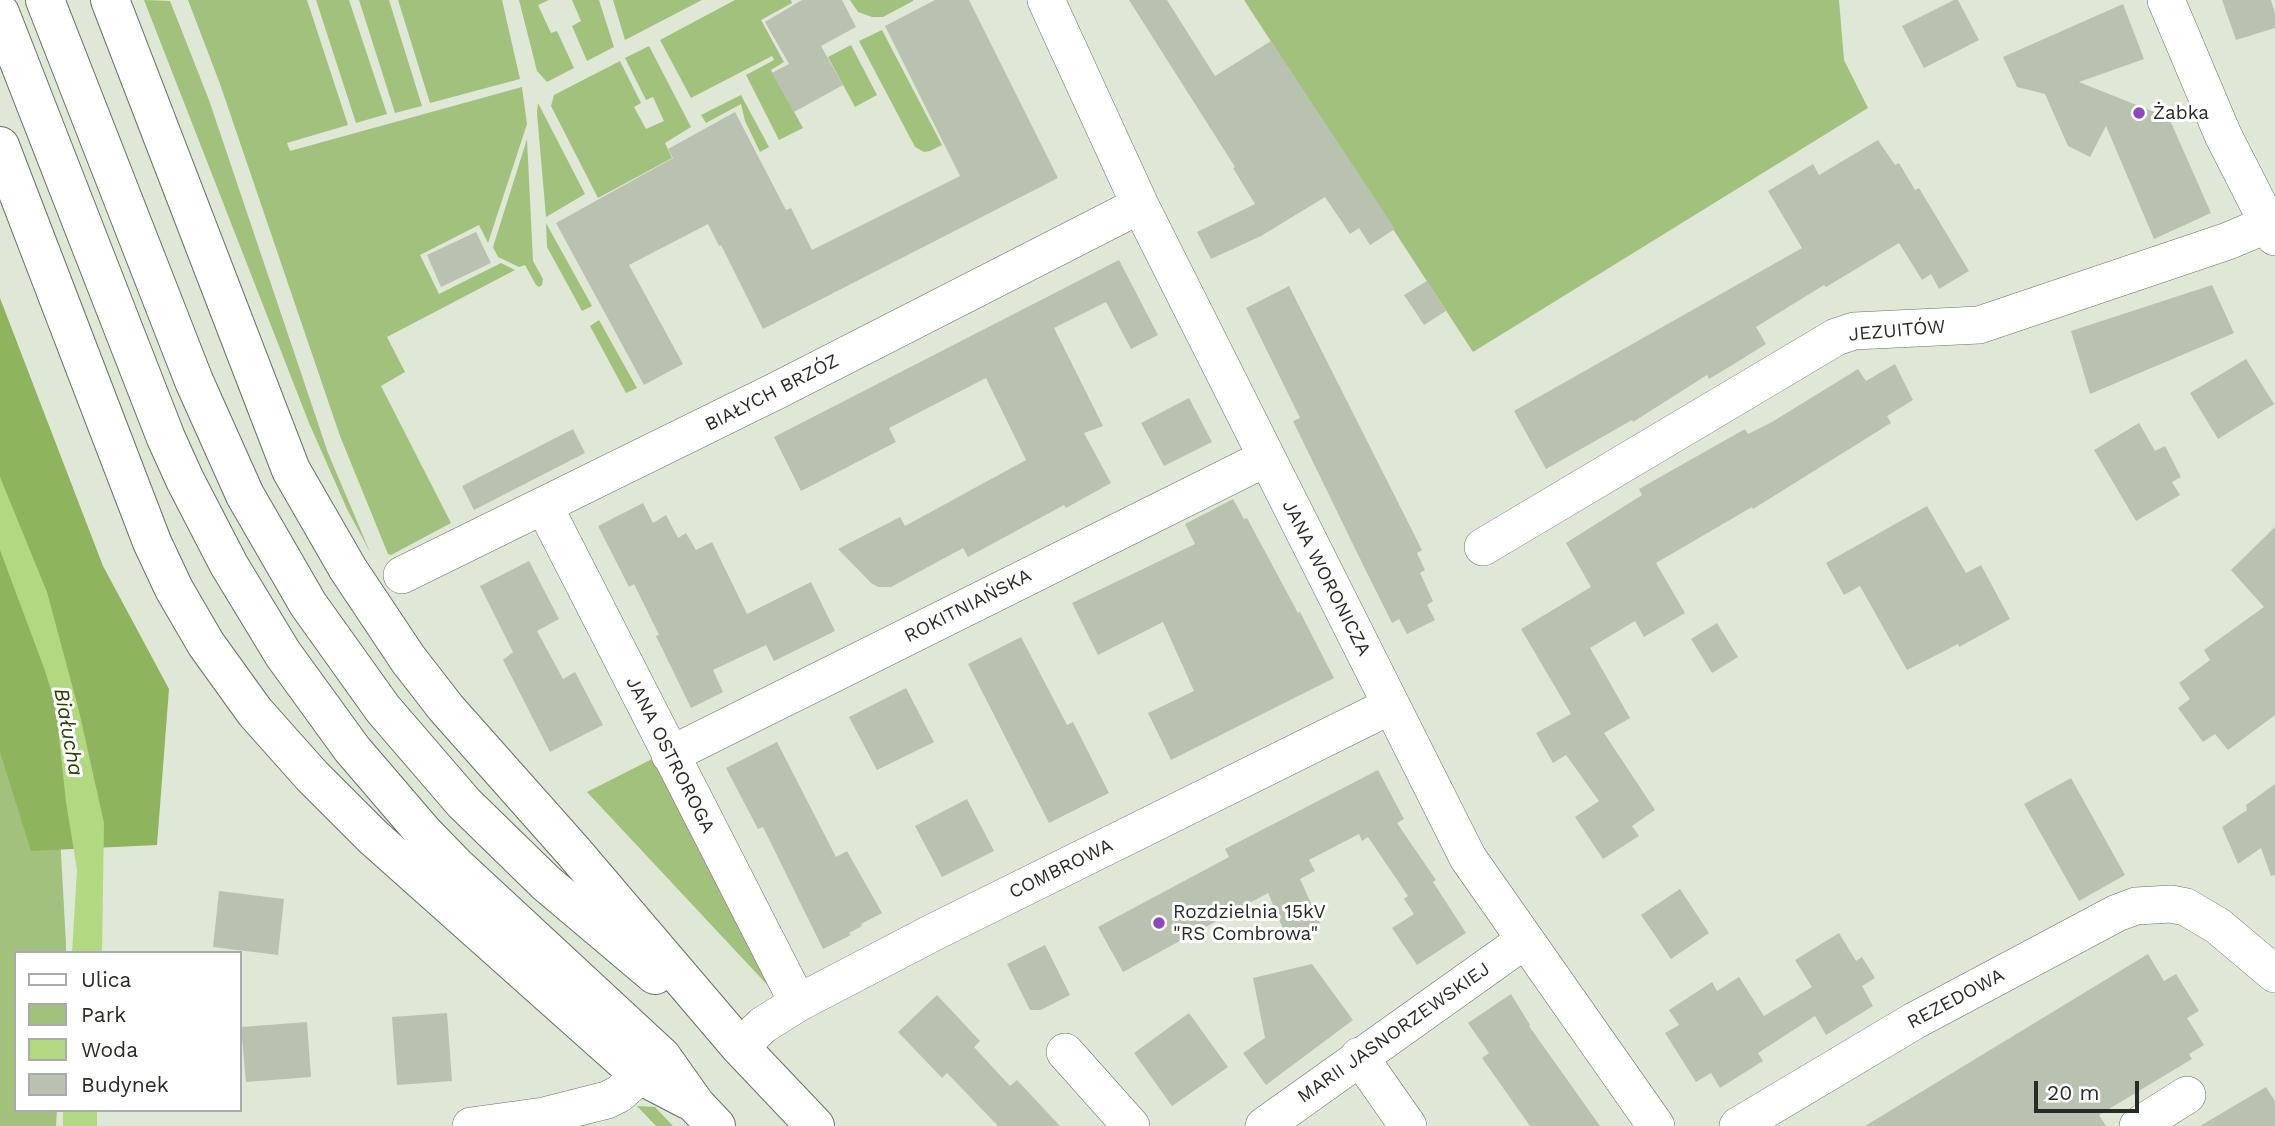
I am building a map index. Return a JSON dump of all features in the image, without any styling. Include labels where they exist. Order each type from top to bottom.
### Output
[{"type":"main road","points":[[45,0],[194,381],[245,495],[327,634],[404,736],[464,803],[546,883],[740,1047]]},
{"type":"main road","points":[[110,0],[291,470],[324,530],[376,613],[446,708],[573,851],[740,1047],[815,1126]]},
{"type":"main road","points":[[0,13],[185,480],[229,565],[283,654],[352,749],[456,866],[662,1057],[706,1115]]},
{"type":"main road","points":[[0,146],[152,542],[174,589],[206,645],[256,712],[312,776],[365,828],[640,1075],[706,1115]]},
{"type":"street","name":"JANA WORONICZA","points":[[1045,0],[1140,205],[1468,858],[1656,1126]]},
{"type":"street","points":[[2166,0],[2223,135],[2271,231]]},
{"type":"street","name":"BIAŁYCH BRZÓZ","points":[[402,575],[764,397],[1140,205]]},
{"type":"street","name":"JEZUITÓW","points":[[1483,547],[1836,337],[1854,331],[1979,325],[2228,241],[2271,231]]},
{"type":"street","name":"ROKITNIAŃSKA","points":[[670,755],[1266,458]]},
{"type":"street","name":"JANA OSTROROGA","points":[[544,506],[798,1003]]},
{"type":"street","name":"COMBROWA","points":[[740,1047],[763,1025],[798,1003],[932,933],[1390,706]]},
{"type":"street","name":"REZEDOWA","points":[[1738,1126],[1914,1021],[2136,906],[2171,904],[2186,907],[2218,926],[2275,974]]},
{"type":"street","name":"MARII JASNORZEWSKIEJ","points":[[1264,1126],[1525,940]]},
{"type":"street","points":[[1065,1052],[1131,1126]]},
{"type":"street","points":[[1359,1056],[1408,1126]]},
{"type":"street","points":[[471,1126],[544,1116],[607,1100],[624,1091],[640,1075]]},
{"type":"street","points":[[2138,1126],[2187,1095]]},
{"type":"green space","points":[[144,0],[170,1],[209,100],[328,453],[370,552],[347,509],[309,423]]},
{"type":"green space","points":[[188,0],[307,0],[348,125],[287,143],[290,151],[522,87],[527,124],[488,243],[479,225],[420,255],[439,294],[501,263],[515,270],[387,337],[405,372],[381,386],[451,523],[391,555],[388,554],[340,436],[220,84]]},
{"type":"green space","points":[[316,0],[349,0],[387,114],[356,123]]},
{"type":"green space","points":[[359,0],[389,0],[422,106],[395,113]]},
{"type":"green space","points":[[398,0],[502,0],[520,79],[430,103]]},
{"type":"green space","points":[[519,0],[549,0],[538,5],[551,33],[557,31],[574,68],[547,82],[537,71]]},
{"type":"green space","points":[[572,0],[599,0],[614,47],[587,61],[572,26],[581,21]]},
{"type":"green space","points":[[613,0],[702,0],[625,40]]},
{"type":"green space","points":[[735,0],[791,0],[792,3],[761,20],[784,62],[771,70],[803,128],[779,140],[746,75],[774,60],[772,56],[691,98],[660,40]]},
{"type":"green space","points":[[850,0],[913,1],[883,17],[872,17],[858,12]]},
{"type":"green space","points":[[1244,0],[1839,0],[1844,60],[1868,108],[1473,352]]},
{"type":"green space","points":[[882,30],[942,145],[930,151],[924,152],[915,147],[859,41]]},
{"type":"green space","points":[[851,45],[877,95],[855,107],[828,57]]},
{"type":"green space","points":[[649,46],[691,127],[665,143],[672,158],[598,198],[551,106],[554,95],[620,61],[641,103],[634,107],[646,129],[664,121],[653,97],[646,100],[625,58]]},
{"type":"green space","points":[[741,95],[769,147],[760,152],[745,121],[741,104],[706,123],[701,115]]},
{"type":"green space","points":[[538,103],[585,194],[546,217],[537,113]]},
{"type":"green space","points":[[527,139],[533,261],[543,279],[539,287],[525,265],[519,267],[498,257],[493,247]]},
{"type":"green space","points":[[546,223],[592,306],[582,311],[547,247]]},
{"type":"green space","points":[[599,320],[637,388],[626,393],[590,326]]},
{"type":"green space","points":[[0,588],[60,835],[66,951],[14,951],[14,1112],[57,1112],[56,1126],[0,1126]]},
{"type":"green space","points":[[656,757],[773,991],[587,792]]},
{"type":"green space","points":[[637,1106],[655,1107],[673,1126],[656,1126]]},
{"type":"shaded area","points":[[0,298],[103,566],[169,689],[157,845],[31,851],[0,752]]},
{"type":"water","name":"Białucha","points":[[0,477],[47,592],[79,711],[104,823],[102,951],[72,951],[77,870],[57,718],[44,668],[0,550]]},
{"type":"water","points":[[63,1112],[97,1112],[97,1126],[63,1126]]},
{"type":"building","points":[[802,0],[842,0],[856,27],[821,46],[843,85],[794,112],[772,73],[789,64],[765,22]]},
{"type":"building","points":[[935,0],[969,0],[1058,178],[763,329],[708,224],[629,265],[683,364],[644,385],[556,223],[673,158],[668,149],[735,112],[786,210],[791,208],[812,250],[960,176],[885,26]]},
{"type":"building","points":[[1129,0],[1167,0],[1215,76],[1271,41],[1395,229],[1370,245],[1359,228],[1350,234],[1325,197],[1261,236],[1211,259],[1197,232],[1255,204],[1233,168],[1235,167]]},
{"type":"building","points":[[1958,0],[1979,40],[1924,68],[1902,26]]},
{"type":"building","points":[[2222,0],[2271,0],[2275,28],[2236,40]]},
{"type":"building","points":[[2123,4],[2144,59],[2079,82],[2169,118],[2211,213],[2154,239],[2106,126],[2090,157],[2068,146],[2045,94],[2017,87],[2003,57]]},
{"type":"building","points":[[1878,140],[1895,165],[1899,163],[1915,190],[1919,188],[1969,271],[1939,289],[1931,274],[1922,280],[1899,243],[1756,327],[1766,344],[1709,379],[1707,375],[1633,422],[1632,420],[1546,469],[1514,411],[1802,248],[1768,191],[1813,164],[1819,175]]},
{"type":"building","points":[[476,232],[491,263],[441,287],[427,255]]},
{"type":"building","points":[[1119,260],[1158,335],[1131,349],[1106,302],[1054,328],[1103,426],[1084,433],[1111,483],[968,557],[963,548],[891,587],[878,587],[871,583],[838,549],[900,517],[905,526],[1026,460],[986,378],[889,428],[896,442],[801,491],[774,437]]},
{"type":"building","points":[[1427,281],[1446,311],[1424,325],[1404,295]]},
{"type":"building","points":[[2212,285],[2234,333],[2090,394],[2071,331]]},
{"type":"building","points":[[1289,286],[1422,550],[1417,553],[1425,570],[1420,573],[1433,601],[1427,605],[1435,620],[1407,634],[1399,619],[1392,623],[1366,571],[1293,421],[1300,418],[1246,308]]},
{"type":"building","points":[[2246,359],[2274,404],[2218,439],[2190,393]]},
{"type":"building","points":[[1895,364],[1913,400],[1887,416],[1891,423],[1753,509],[1752,507],[1656,563],[1685,613],[1644,637],[1635,621],[1590,648],[1630,718],[1604,733],[1655,810],[1632,826],[1639,836],[1603,859],[1575,817],[1599,801],[1566,755],[1553,763],[1536,733],[1571,714],[1521,629],[1591,587],[1566,543],[1642,495],[1639,489],[1745,429],[1748,434],[1772,422],[1858,369],[1866,381]]},
{"type":"building","points":[[1189,398],[1212,442],[1164,466],[1141,423]]},
{"type":"building","points":[[2139,423],[2155,451],[2165,446],[2181,477],[2172,482],[2180,495],[2136,521],[2094,450]]},
{"type":"building","points":[[573,429],[585,453],[474,510],[462,486]]},
{"type":"building","points":[[1233,499],[1244,519],[1247,518],[1334,678],[1171,760],[1148,713],[1194,691],[1163,622],[1098,655],[1072,603],[1195,544],[1185,524]]},
{"type":"building","points":[[643,503],[653,523],[666,515],[678,538],[686,533],[696,550],[712,542],[747,614],[811,582],[835,631],[774,661],[766,645],[713,670],[723,692],[691,708],[634,584],[629,587],[598,526]]},
{"type":"building","points":[[1927,506],[1966,573],[1981,565],[2010,619],[1959,647],[1958,644],[1907,670],[1860,586],[1844,595],[1826,563]]},
{"type":"building","points":[[2275,527],[2275,715],[2228,750],[2215,734],[2203,742],[2178,708],[2190,699],[2179,683],[2210,660],[2204,650],[2264,607],[2231,570]]},
{"type":"building","points":[[529,561],[559,619],[537,631],[563,679],[575,672],[603,725],[550,752],[503,660],[513,652],[480,586]]},
{"type":"building","points":[[1717,623],[1738,657],[1712,673],[1691,639]]},
{"type":"building","points":[[1021,637],[1067,725],[1073,722],[1109,793],[1049,823],[968,664]]},
{"type":"building","points":[[906,688],[934,742],[877,770],[849,717]]},
{"type":"building","points":[[777,742],[836,857],[847,851],[882,913],[861,924],[862,926],[849,933],[851,935],[823,949],[763,827],[758,829],[726,768]]},
{"type":"building","points":[[1378,770],[1404,819],[1397,823],[1436,880],[1433,882],[1466,933],[1417,965],[1392,928],[1414,914],[1404,899],[1408,896],[1368,837],[1362,841],[1359,834],[1309,860],[1315,871],[1300,879],[1320,923],[1287,938],[1268,893],[1123,972],[1098,927],[1229,857],[1225,849]]},
{"type":"building","points":[[2071,778],[2125,875],[2079,901],[2024,804]]},
{"type":"building","points":[[2275,784],[2275,875],[2271,876],[2261,848],[2238,864],[2222,827],[2247,810],[2246,805]]},
{"type":"building","points":[[967,799],[994,851],[942,877],[915,826]]},
{"type":"building","points":[[1680,889],[1709,933],[1671,959],[1641,915]]},
{"type":"building","points":[[219,891],[284,899],[278,955],[213,947]]},
{"type":"building","points":[[1839,933],[1856,961],[1862,957],[1875,978],[1862,986],[1873,1006],[1826,1035],[1815,1016],[1758,1053],[1763,1061],[1720,1088],[1711,1073],[1696,1082],[1665,1033],[1679,1025],[1669,1010],[1712,982],[1717,991],[1739,977],[1764,1016],[1812,987],[1795,960]]},
{"type":"building","points":[[1045,945],[1070,995],[1041,1010],[1030,1010],[1007,964]]},
{"type":"building","points":[[2148,954],[2164,981],[2176,974],[2199,1011],[2187,1018],[2204,1045],[2189,1054],[2192,1059],[2099,1115],[2106,1126],[1865,1126]]},
{"type":"building","points":[[1312,964],[1353,1020],[1266,1085],[1243,1053],[1265,1038],[1253,978]]},
{"type":"building","points":[[1511,994],[1529,1026],[1600,1126],[1530,1126],[1482,1058],[1489,1053],[1468,1023]]},
{"type":"building","points":[[937,995],[980,1041],[974,1047],[1010,1086],[1017,1080],[1060,1126],[998,1126],[947,1073],[942,1078],[898,1032]]},
{"type":"building","points":[[447,1013],[452,1081],[397,1085],[392,1017]]},
{"type":"building","points":[[1189,1013],[1228,1067],[1172,1106],[1134,1053]]},
{"type":"building","points":[[307,1022],[311,1077],[246,1082],[242,1027]]},
{"type":"building","points":[[2266,1087],[2275,1101],[2275,1126],[2200,1126]]},
{"type":"place","name":"Żabka","points":[[2139,113]]},
{"type":"place","name":"Rozdzielnia 15kV \"RS Combrowa\"","points":[[1159,923]]}]
